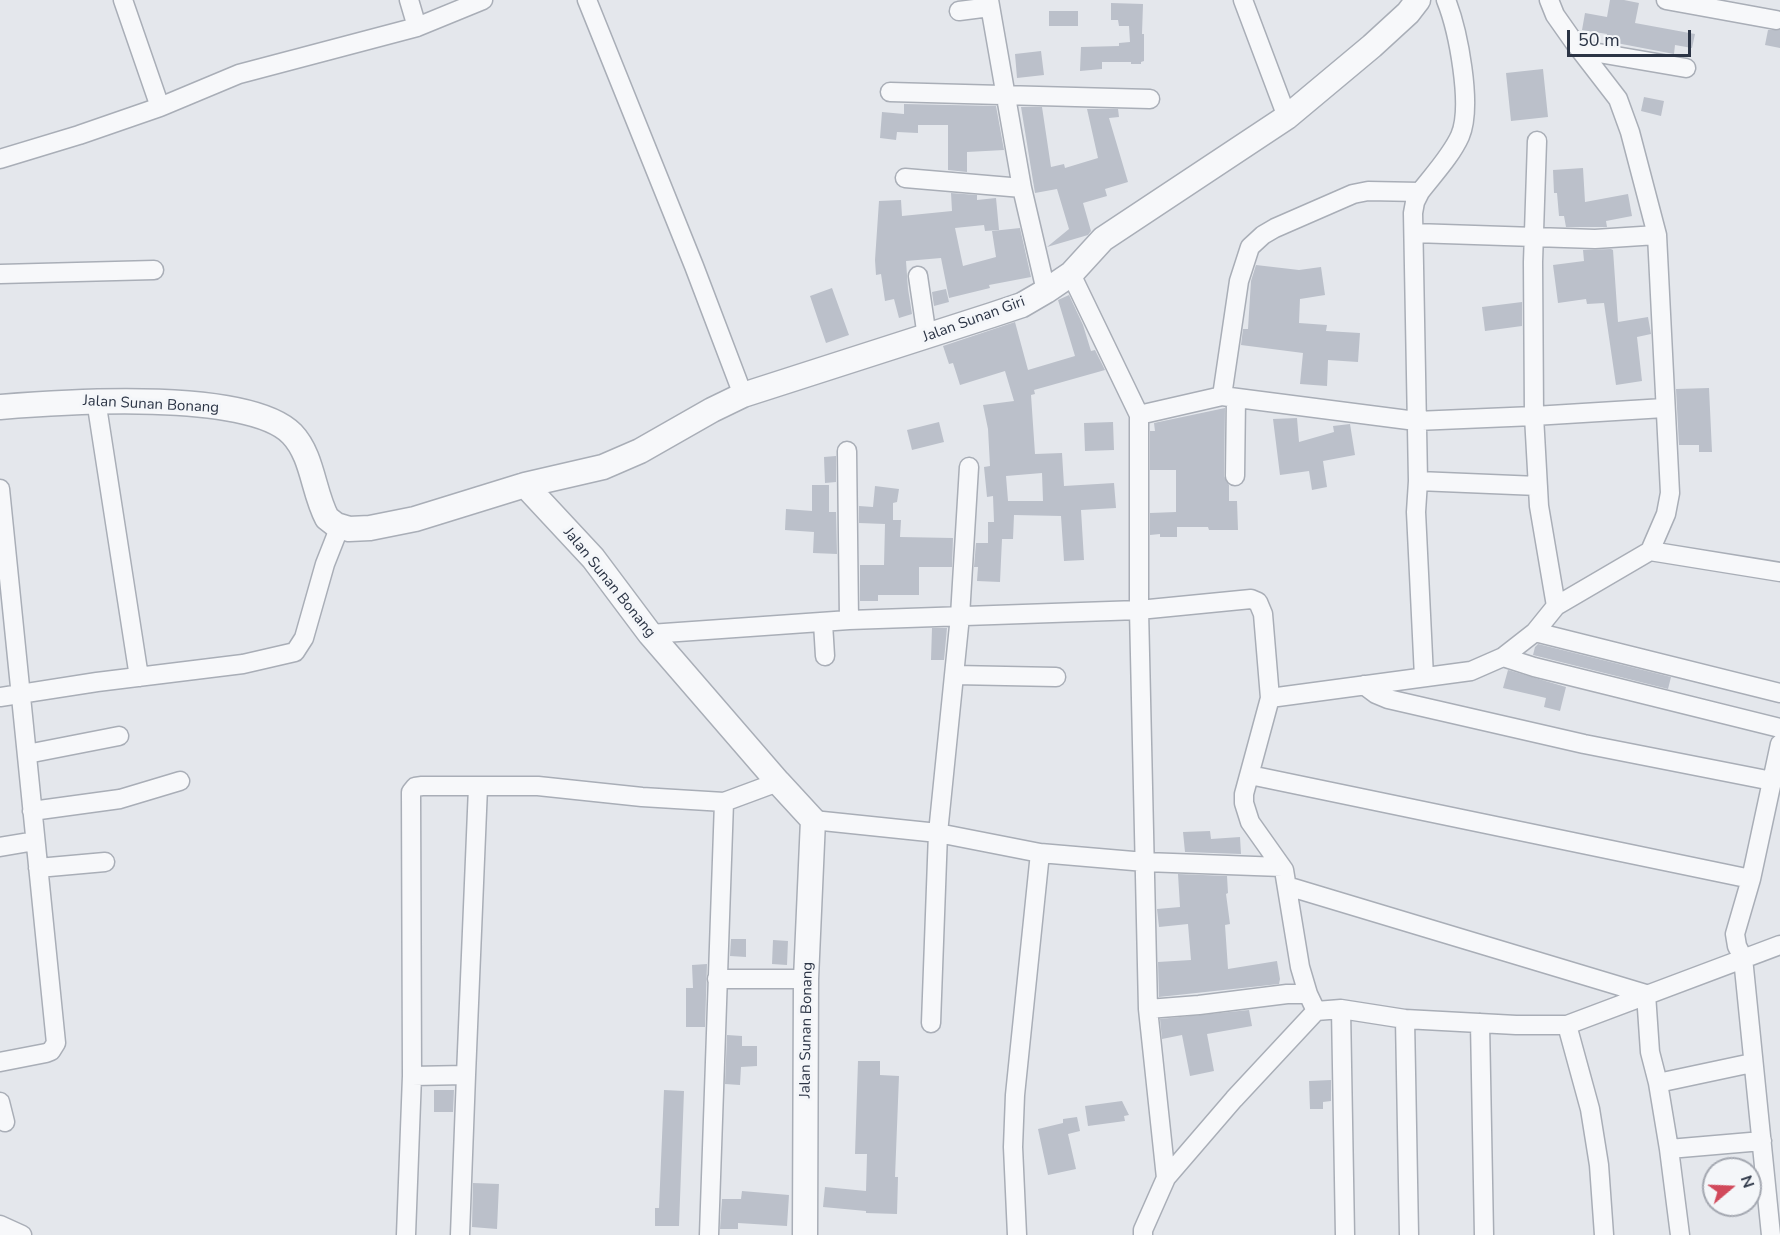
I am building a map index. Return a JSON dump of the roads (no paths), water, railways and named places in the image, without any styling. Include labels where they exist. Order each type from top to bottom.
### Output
[{"type":"street","points":[[123,0],[160,107]]},
{"type":"street","points":[[409,0],[417,27]]},
{"type":"street","points":[[0,159],[80,135],[160,107],[239,74],[417,27],[483,0]]},
{"type":"street","points":[[587,0],[694,266],[743,395]]},
{"type":"street","points":[[1243,0],[1287,117]]},
{"type":"street","name":"Jalan Sunan Giri","points":[[525,485],[603,467],[639,451],[743,395],[1022,305],[1071,274],[1103,239],[1287,117],[1372,46],[1408,13],[1418,0]]},
{"type":"street","points":[[1424,677],[1416,512],[1418,481],[1415,202],[1460,136],[1465,115],[1456,32],[1446,0]]},
{"type":"street","points":[[1270,698],[1471,671],[1503,657],[1534,632],[1556,606],[1650,550],[1669,505],[1657,235],[1630,132],[1618,99],[1555,15],[1549,0]]},
{"type":"street","points":[[1666,0],[1776,20]]},
{"type":"street","points":[[959,11],[989,4],[1022,188],[1046,291]]},
{"type":"street","points":[[1581,50],[1686,68]]},
{"type":"street","points":[[890,92],[1150,99]]},
{"type":"street","points":[[1537,141],[1534,237],[1534,416],[1539,506],[1556,606]]},
{"type":"street","points":[[905,178],[1022,188]]},
{"type":"street","points":[[1235,476],[1229,397],[1239,281],[1250,247],[1275,228],[1353,194],[1368,191],[1420,192]]},
{"type":"street","points":[[1414,233],[1595,238],[1657,235]]},
{"type":"street","points":[[0,274],[154,270]]},
{"type":"street","points":[[1071,274],[1139,415],[1139,610],[1148,1009],[1166,1178]]},
{"type":"street","points":[[918,276],[927,337]]},
{"type":"street","points":[[1139,415],[1229,397],[1416,421],[1664,408]]},
{"type":"street","points":[[96,400],[139,677]]},
{"type":"street","name":"Jalan Sunan Bonang","points":[[0,407],[96,400],[253,412],[277,422],[292,434],[303,449],[324,512],[331,522],[340,526]]},
{"type":"street","points":[[847,451],[849,620]]},
{"type":"street","points":[[931,1023],[938,833],[960,616],[969,467]]},
{"type":"street","points":[[1418,481],[1538,486]]},
{"type":"street","points":[[0,697],[243,664],[296,652],[304,638],[325,564],[340,526],[349,529],[370,528],[415,519],[525,485]]},
{"type":"street","name":"Jalan Sunan Bonang","points":[[525,485],[592,558],[651,634],[813,820],[806,979],[805,1235]]},
{"type":"street","points":[[0,489],[56,1043],[51,1051],[46,1053],[0,1062]]},
{"type":"street","points":[[1650,550],[1780,572]]},
{"type":"street","points":[[651,634],[849,620],[1139,610],[1243,599],[1258,602],[1263,614],[1270,698],[1244,794],[1246,814],[1282,867],[1296,944],[1308,994],[1316,1011]]},
{"type":"street","points":[[823,623],[825,656]]},
{"type":"street","points":[[1534,632],[1780,693]]},
{"type":"street","points":[[1503,657],[1534,667],[1780,728]]},
{"type":"street","points":[[955,675],[1056,677]]},
{"type":"street","points":[[1364,685],[1388,699],[1584,744],[1772,781]]},
{"type":"street","points":[[27,754],[119,736]]},
{"type":"street","points":[[1771,1235],[1772,1172],[1762,1142],[1752,1063],[1743,958],[1737,946],[1735,934],[1750,879],[1780,744]]},
{"type":"street","points":[[1250,775],[1750,879]]},
{"type":"street","points":[[32,810],[120,799],[180,781]]},
{"type":"street","points":[[406,1235],[412,1076],[411,792],[415,787],[538,786],[642,797],[724,802],[778,782]]},
{"type":"street","points":[[460,1235],[478,786]]},
{"type":"street","points":[[709,1235],[724,802]]},
{"type":"street","points":[[813,820],[938,833],[1040,853],[1145,862],[1282,867]]},
{"type":"street","points":[[0,847],[35,841]]},
{"type":"street","points":[[1017,1235],[1013,1148],[1015,1095],[1040,853]]},
{"type":"street","points":[[38,868],[105,862]]},
{"type":"street","points":[[1287,886],[1646,994]]},
{"type":"street","points":[[1139,1233],[1166,1178],[1234,1099],[1316,1011],[1341,1009],[1405,1019],[1567,1025],[1780,945]]},
{"type":"street","points":[[717,979],[806,979]]},
{"type":"street","points":[[1148,1009],[1287,994],[1308,994]]},
{"type":"street","points":[[1646,994],[1650,1053],[1658,1083],[1669,1149],[1680,1235]]},
{"type":"street","points":[[1341,1009],[1345,1235]]},
{"type":"street","points":[[1405,1019],[1409,1235]]},
{"type":"street","points":[[1480,1023],[1484,1235]]},
{"type":"street","points":[[1567,1025],[1590,1109],[1599,1165],[1604,1235]]},
{"type":"street","points":[[1658,1083],[1752,1063]]},
{"type":"street","points":[[412,1076],[466,1075]]},
{"type":"street","points":[[0,1102],[5,1122]]},
{"type":"street","points":[[1669,1149],[1762,1142]]},
{"type":"street","points":[[0,1225],[22,1235]]}]
